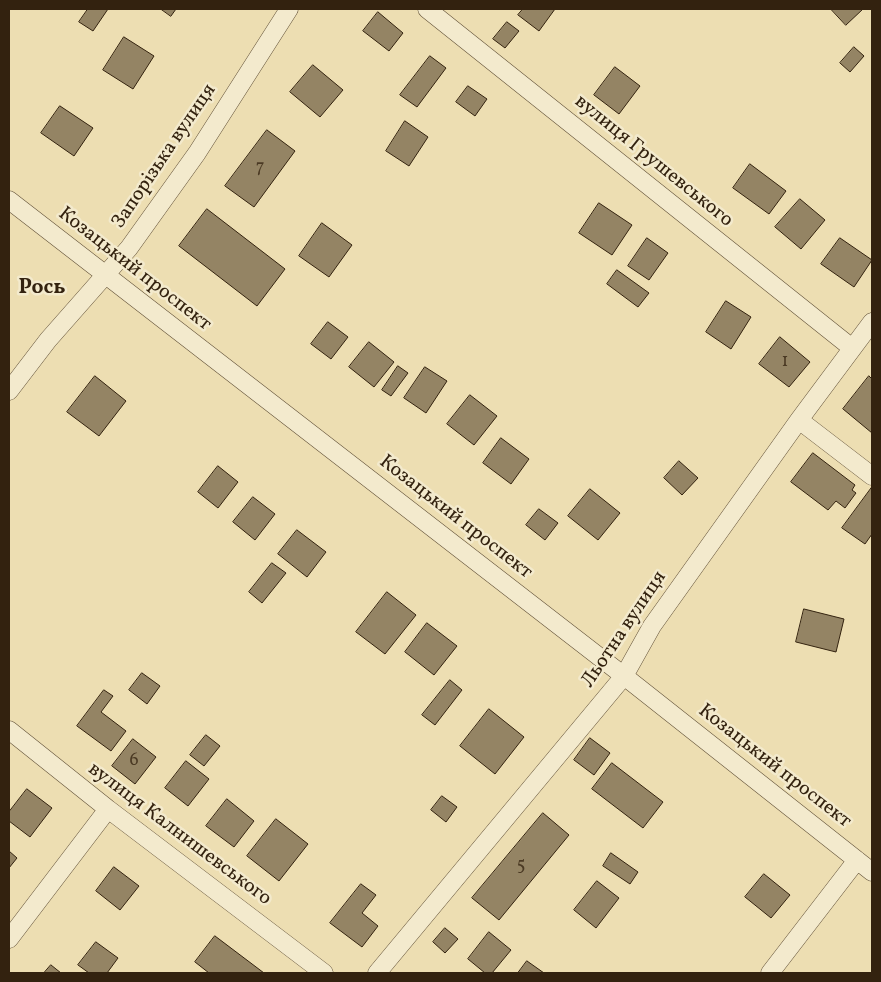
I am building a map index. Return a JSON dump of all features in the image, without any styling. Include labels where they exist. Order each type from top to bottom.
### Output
[{"type":"street","name":"Запорізька вулиця","points":[[9,391],[48,340],[129,248],[197,153],[289,9]]},
{"type":"street","name":"вулиця Грушевського","points":[[427,9],[852,348]]},
{"type":"street","name":"Козацький проспект","points":[[9,200],[624,676],[872,872]]},
{"type":"street","name":"Льотна вулиця","points":[[377,973],[624,676],[652,626],[799,420],[872,322]]},
{"type":"street","points":[[799,420],[872,476]]},
{"type":"street","name":"вулиця Калнишевського","points":[[9,730],[108,809],[324,973]]},
{"type":"street","points":[[9,939],[108,809]]},
{"type":"street","points":[[770,973],[857,860]]},
{"type":"building","points":[[88,9],[108,9],[93,31],[79,22]]},
{"type":"building","points":[[161,9],[176,9],[171,16]]},
{"type":"building","points":[[523,9],[555,9],[539,31],[518,15]]},
{"type":"building","points":[[831,9],[863,9],[846,25]]},
{"type":"building","points":[[378,12],[403,33],[389,51],[363,31]]},
{"type":"building","points":[[507,22],[519,31],[505,48],[493,39]]},
{"type":"building","points":[[124,37],[154,56],[133,89],[103,70]]},
{"type":"building","points":[[854,47],[864,56],[850,72],[840,63]]},
{"type":"building","points":[[430,56],[446,68],[417,107],[400,95]]},
{"type":"building","points":[[313,65],[343,90],[320,117],[290,92]]},
{"type":"building","points":[[615,67],[640,86],[619,114],[594,95]]},
{"type":"building","points":[[468,86],[487,99],[475,116],[456,102]]},
{"type":"building","points":[[60,106],[93,128],[74,156],[41,133]]},
{"type":"building","points":[[405,121],[428,137],[409,166],[386,151]]},
{"type":"building","points":[[267,130],[295,151],[254,207],[225,186]]},
{"type":"building","points":[[750,164],[786,191],[769,214],[733,188]]},
{"type":"building","points":[[800,199],[825,220],[801,249],[775,227]]},
{"type":"building","points":[[599,203],[632,225],[612,255],[579,233]]},
{"type":"building","points":[[207,209],[285,269],[257,306],[179,246]]},
{"type":"building","points":[[322,223],[352,245],[329,277],[299,256]]},
{"type":"building","points":[[647,238],[668,253],[649,280],[628,266]]},
{"type":"building","points":[[840,238],[872,260],[854,287],[821,264]]},
{"type":"building","points":[[617,270],[649,293],[638,307],[607,284]]},
{"type":"building","points":[[726,301],[751,317],[731,349],[706,332]]},
{"type":"building","points":[[328,322],[348,337],[331,359],[311,344]]},
{"type":"building","points":[[780,337],[810,362],[789,387],[759,364]]},
{"type":"building","points":[[369,342],[394,362],[374,387],[349,367]]},
{"type":"building","points":[[398,366],[408,373],[391,396],[382,390]]},
{"type":"building","points":[[425,367],[447,381],[426,413],[404,398]]},
{"type":"building","points":[[95,376],[126,401],[99,436],[67,412]]},
{"type":"building","points":[[869,376],[872,379],[872,433],[843,409]]},
{"type":"building","points":[[470,395],[497,416],[474,445],[447,424]]},
{"type":"building","points":[[501,438],[529,459],[511,484],[483,463]]},
{"type":"building","points":[[813,453],[855,485],[852,490],[856,493],[845,508],[836,501],[828,510],[791,482]]},
{"type":"building","points":[[679,461],[698,478],[682,495],[664,478]]},
{"type":"building","points":[[218,466],[238,482],[218,508],[198,492]]},
{"type":"building","points":[[872,487],[872,534],[865,544],[842,528]]},
{"type":"building","points":[[590,489],[620,513],[598,540],[568,516]]},
{"type":"building","points":[[253,497],[275,514],[255,540],[233,522]]},
{"type":"building","points":[[539,509],[558,523],[545,540],[526,525]]},
{"type":"building","points":[[297,530],[326,552],[307,577],[278,554]]},
{"type":"building","points":[[272,563],[286,573],[262,603],[249,592]]},
{"type":"building","points":[[387,592],[416,615],[385,654],[356,632]]},
{"type":"building","points":[[804,609],[844,619],[836,652],[796,642]]},
{"type":"building","points":[[427,623],[457,646],[434,675],[405,652]]},
{"type":"building","points":[[142,673],[160,686],[147,704],[129,690]]},
{"type":"building","points":[[450,680],[462,690],[435,725],[422,715]]},
{"type":"building","points":[[104,690],[113,696],[101,712],[126,731],[111,751],[77,726]]},
{"type":"building","points":[[489,709],[524,737],[495,774],[460,746]]},
{"type":"building","points":[[206,735],[220,746],[204,766],[190,755]]},
{"type":"building","points":[[590,738],[610,753],[594,775],[574,760]]},
{"type":"building","points":[[133,739],[156,757],[135,784],[112,766]]},
{"type":"building","points":[[186,761],[209,779],[188,806],[165,788]]},
{"type":"building","points":[[612,763],[663,802],[643,828],[592,789]]},
{"type":"building","points":[[27,789],[52,808],[30,837],[9,821],[9,812]]},
{"type":"building","points":[[442,796],[457,807],[446,822],[431,810]]},
{"type":"building","points":[[227,799],[254,821],[234,847],[206,826]]},
{"type":"building","points":[[543,813],[569,835],[499,920],[472,898]]},
{"type":"building","points":[[276,819],[308,844],[279,881],[247,856]]},
{"type":"building","points":[[9,851],[17,858],[9,868]]},
{"type":"building","points":[[611,853],[638,872],[630,884],[603,866]]},
{"type":"building","points":[[114,867],[139,886],[120,910],[96,891]]},
{"type":"building","points":[[764,874],[790,895],[771,918],[745,897]]},
{"type":"building","points":[[597,881],[619,898],[596,928],[574,910]]},
{"type":"building","points":[[361,884],[376,895],[362,913],[378,926],[362,947],[330,923]]},
{"type":"building","points":[[445,928],[458,939],[445,953],[433,942]]},
{"type":"building","points":[[489,932],[511,950],[492,973],[485,973],[468,959]]},
{"type":"building","points":[[215,936],[264,973],[209,973],[195,962]]},
{"type":"building","points":[[96,942],[118,958],[107,973],[89,973],[78,965]]},
{"type":"building","points":[[527,961],[544,973],[518,973]]},
{"type":"building","points":[[51,965],[61,973],[44,973]]},
{"type":"district","name":"Рось","points":[[42,289]]}]
